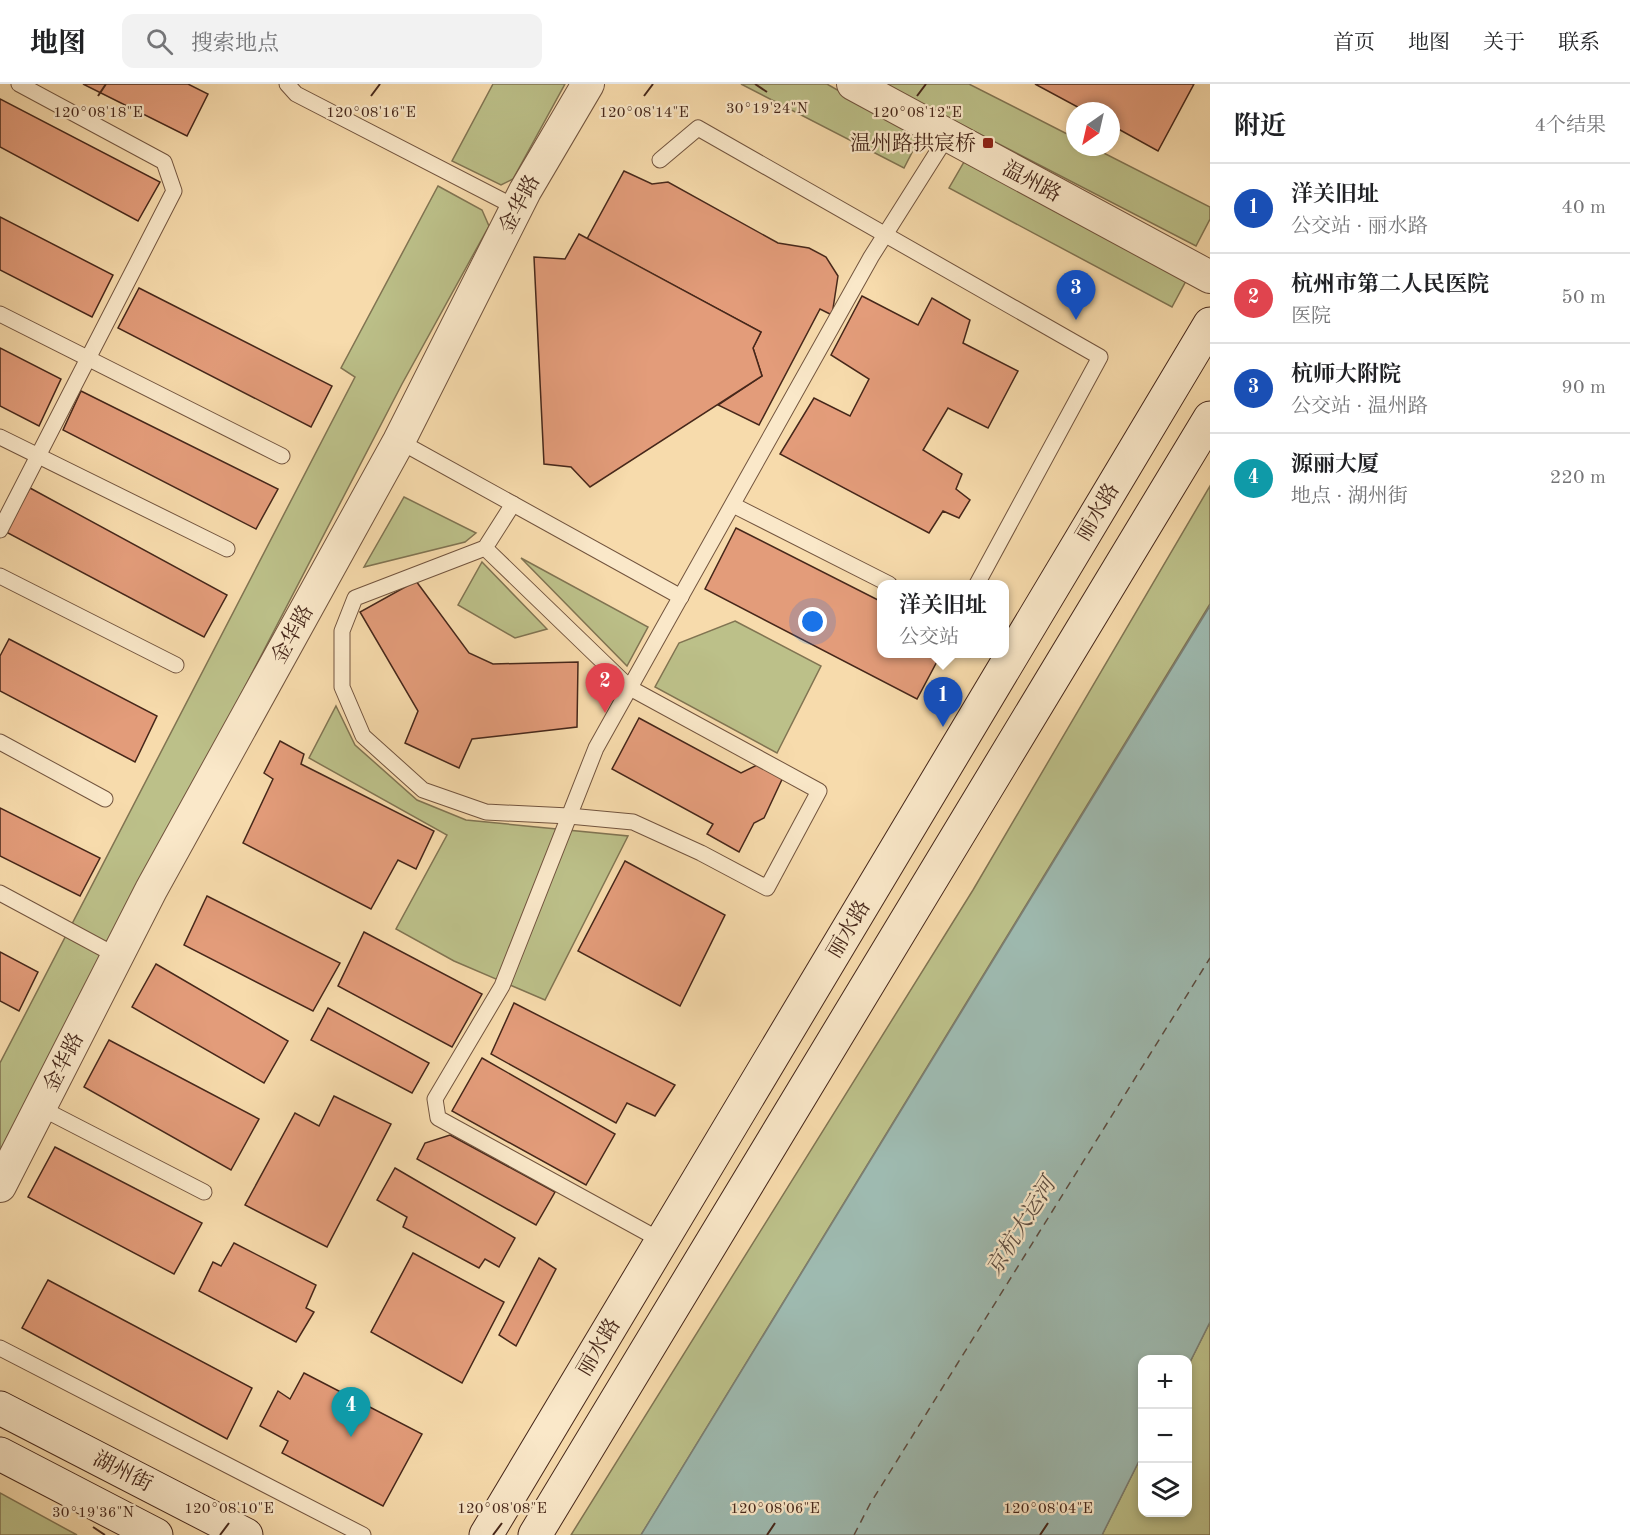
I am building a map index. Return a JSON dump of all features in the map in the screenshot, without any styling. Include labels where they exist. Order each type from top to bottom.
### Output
[{"type":"main road","name":"丽水路","points":[[486,1535],[1210,324]]},
{"type":"main road","name":"丽水路","points":[[535,1535],[1210,418]]},
{"type":"main road","name":"湖州街","points":[[0,1408],[246,1535]]},
{"type":"main road","name":"湖州街","points":[[0,1454],[156,1535]]},
{"type":"street","name":"金华路","points":[[0,1185],[157,880],[399,441],[517,208],[588,84]]},
{"type":"street","name":"温州路","points":[[853,84],[1210,277]]},
{"type":"lane","points":[[0,530],[174,191],[165,162],[19,84]]},
{"type":"lane","points":[[287,84],[296,93],[517,208]]},
{"type":"lane","points":[[660,160],[698,128],[1100,357],[980,580]]},
{"type":"lane","points":[[662,1240],[438,1118],[435,1099],[502,986],[596,748],[885,235],[948,135]]},
{"type":"lane","points":[[0,314],[282,456]]},
{"type":"lane","points":[[0,437],[227,549]]},
{"type":"lane","points":[[399,441],[681,597]]},
{"type":"lane","points":[[485,548],[630,688],[819,791],[766,888],[701,853],[633,822],[486,812],[423,790],[363,736],[342,687],[342,631],[355,598],[485,548],[513,504]]},
{"type":"lane","points":[[733,505],[880,580]]},
{"type":"lane","points":[[1,578],[176,665]]},
{"type":"lane","points":[[0,742],[105,799]]},
{"type":"lane","points":[[0,893],[117,956]]},
{"type":"lane","points":[[39,1107],[204,1192]]},
{"type":"lane","points":[[0,1348],[363,1535]]},
{"type":"green space","points":[[493,84],[565,84],[513,179],[501,185],[452,161]]},
{"type":"green space","points":[[741,84],[827,84],[920,137],[904,168]]},
{"type":"green space","points":[[883,84],[969,84],[1066,133],[1066,156],[1110,156],[1210,207],[1210,219],[1196,246]]},
{"type":"green space","points":[[964,162],[1187,279],[1172,307],[949,188]]},
{"type":"green space","points":[[438,186],[482,210],[489,226],[402,384],[0,1159],[0,1063],[355,377],[341,368]]},
{"type":"green space","points":[[1210,486],[1210,604],[641,1535],[571,1535],[973,890]]},
{"type":"green space","points":[[404,497],[476,533],[465,542],[364,567]]},
{"type":"green space","points":[[521,558],[648,627],[627,666]]},
{"type":"green space","points":[[482,562],[547,629],[515,638],[458,605]]},
{"type":"green space","points":[[735,621],[821,666],[777,753],[655,687],[679,643]]},
{"type":"green space","points":[[336,706],[355,745],[417,800],[466,820],[628,836],[545,1000],[454,961],[396,929],[447,835],[309,758]]},
{"type":"green space","points":[[1210,1322],[1210,1535],[1102,1535],[1138,1463],[1138,1517],[1192,1517],[1192,1358]]},
{"type":"green space","points":[[0,1493],[77,1535],[0,1535]]},
{"type":"water","name":"京杭大运河","points":[[1210,606],[1210,1322],[1192,1358],[1192,1355],[1138,1355],[1138,1463],[1102,1535],[641,1535]]},
{"type":"building","points":[[83,84],[188,84],[208,94],[187,136]]},
{"type":"building","points":[[1035,84],[1194,84],[1158,151],[1120,130],[1120,102],[1068,102]]},
{"type":"building","points":[[0,99],[160,182],[138,221],[0,147]]},
{"type":"building","points":[[624,171],[652,184],[668,182],[778,243],[809,248],[826,257],[838,276],[832,315],[820,309],[759,425],[718,405],[762,376],[753,348],[761,332],[587,239]]},
{"type":"building","points":[[0,217],[113,275],[92,317],[0,270]]},
{"type":"building","points":[[579,234],[761,332],[753,348],[762,376],[590,487],[571,467],[544,464],[534,257],[565,259]]},
{"type":"building","points":[[139,288],[332,386],[311,427],[118,328]]},
{"type":"building","points":[[862,296],[918,325],[932,298],[970,320],[963,343],[1018,371],[988,428],[948,408],[923,450],[962,474],[956,489],[970,500],[959,518],[943,511],[929,533],[780,454],[814,398],[850,416],[869,379],[831,355]]},
{"type":"building","points":[[0,348],[61,379],[39,426],[0,406]]},
{"type":"building","points":[[81,391],[278,489],[256,529],[63,430]]},
{"type":"building","points":[[30,488],[227,595],[204,637],[6,532]]},
{"type":"building","points":[[736,528],[877,599],[877,658],[939,658],[917,699],[705,589]]},
{"type":"building","points":[[416,581],[469,653],[493,664],[578,662],[577,727],[472,739],[459,768],[405,743],[418,711],[360,612]]},
{"type":"building","points":[[9,639],[157,716],[135,762],[0,691],[0,656]]},
{"type":"building","points":[[639,718],[741,773],[757,765],[785,773],[764,818],[754,823],[739,852],[707,834],[713,824],[612,769]]},
{"type":"building","points":[[280,741],[304,754],[301,764],[434,831],[416,869],[398,860],[371,909],[243,843],[273,779],[264,773]]},
{"type":"building","points":[[0,808],[100,858],[80,896],[0,856]]},
{"type":"building","points":[[625,861],[725,915],[680,1006],[578,951]]},
{"type":"building","points":[[207,896],[340,963],[313,1011],[184,945]]},
{"type":"building","points":[[364,932],[482,994],[452,1047],[338,986]]},
{"type":"building","points":[[0,952],[38,972],[19,1011],[0,1001]]},
{"type":"building","points":[[156,964],[288,1041],[264,1083],[132,1007]]},
{"type":"building","points":[[514,1003],[675,1085],[655,1116],[627,1103],[616,1123],[491,1054]]},
{"type":"building","points":[[328,1008],[429,1063],[412,1093],[311,1040]]},
{"type":"building","points":[[109,1040],[259,1119],[231,1170],[84,1087]]},
{"type":"building","points":[[482,1058],[615,1134],[586,1185],[452,1111]]},
{"type":"building","points":[[334,1096],[391,1124],[327,1247],[245,1205],[295,1113],[319,1126]]},
{"type":"building","points":[[450,1135],[555,1192],[536,1225],[417,1159],[425,1143]]},
{"type":"building","points":[[55,1147],[202,1223],[174,1274],[28,1197]]},
{"type":"building","points":[[395,1168],[515,1238],[499,1267],[485,1259],[479,1268],[403,1227],[407,1217],[377,1200]]},
{"type":"building","points":[[234,1243],[316,1285],[306,1308],[314,1312],[296,1342],[199,1291],[213,1262],[221,1266]]},
{"type":"building","points":[[413,1253],[504,1302],[462,1383],[371,1332]]},
{"type":"building","points":[[539,1258],[556,1269],[516,1346],[499,1335]]},
{"type":"building","points":[[48,1280],[252,1388],[227,1439],[22,1328]]},
{"type":"building","points":[[304,1373],[422,1434],[383,1506],[282,1453],[288,1441],[260,1426],[278,1391],[290,1399]]},
{"type":"ferry route","points":[[854,1535],[870,1504],[1210,958]]},
{"type":"place","name":"温州路拱宸桥","points":[[988,143]]},
{"type":"place","name":"杭师大附院","points":[[1076,320]]},
{"type":"place","name":"杭州市第二人民医院","points":[[605,713]]},
{"type":"place","name":"洋关旧址","points":[[943,727]]},
{"type":"place","name":"源丽大厦","points":[[351,1437]]}]
